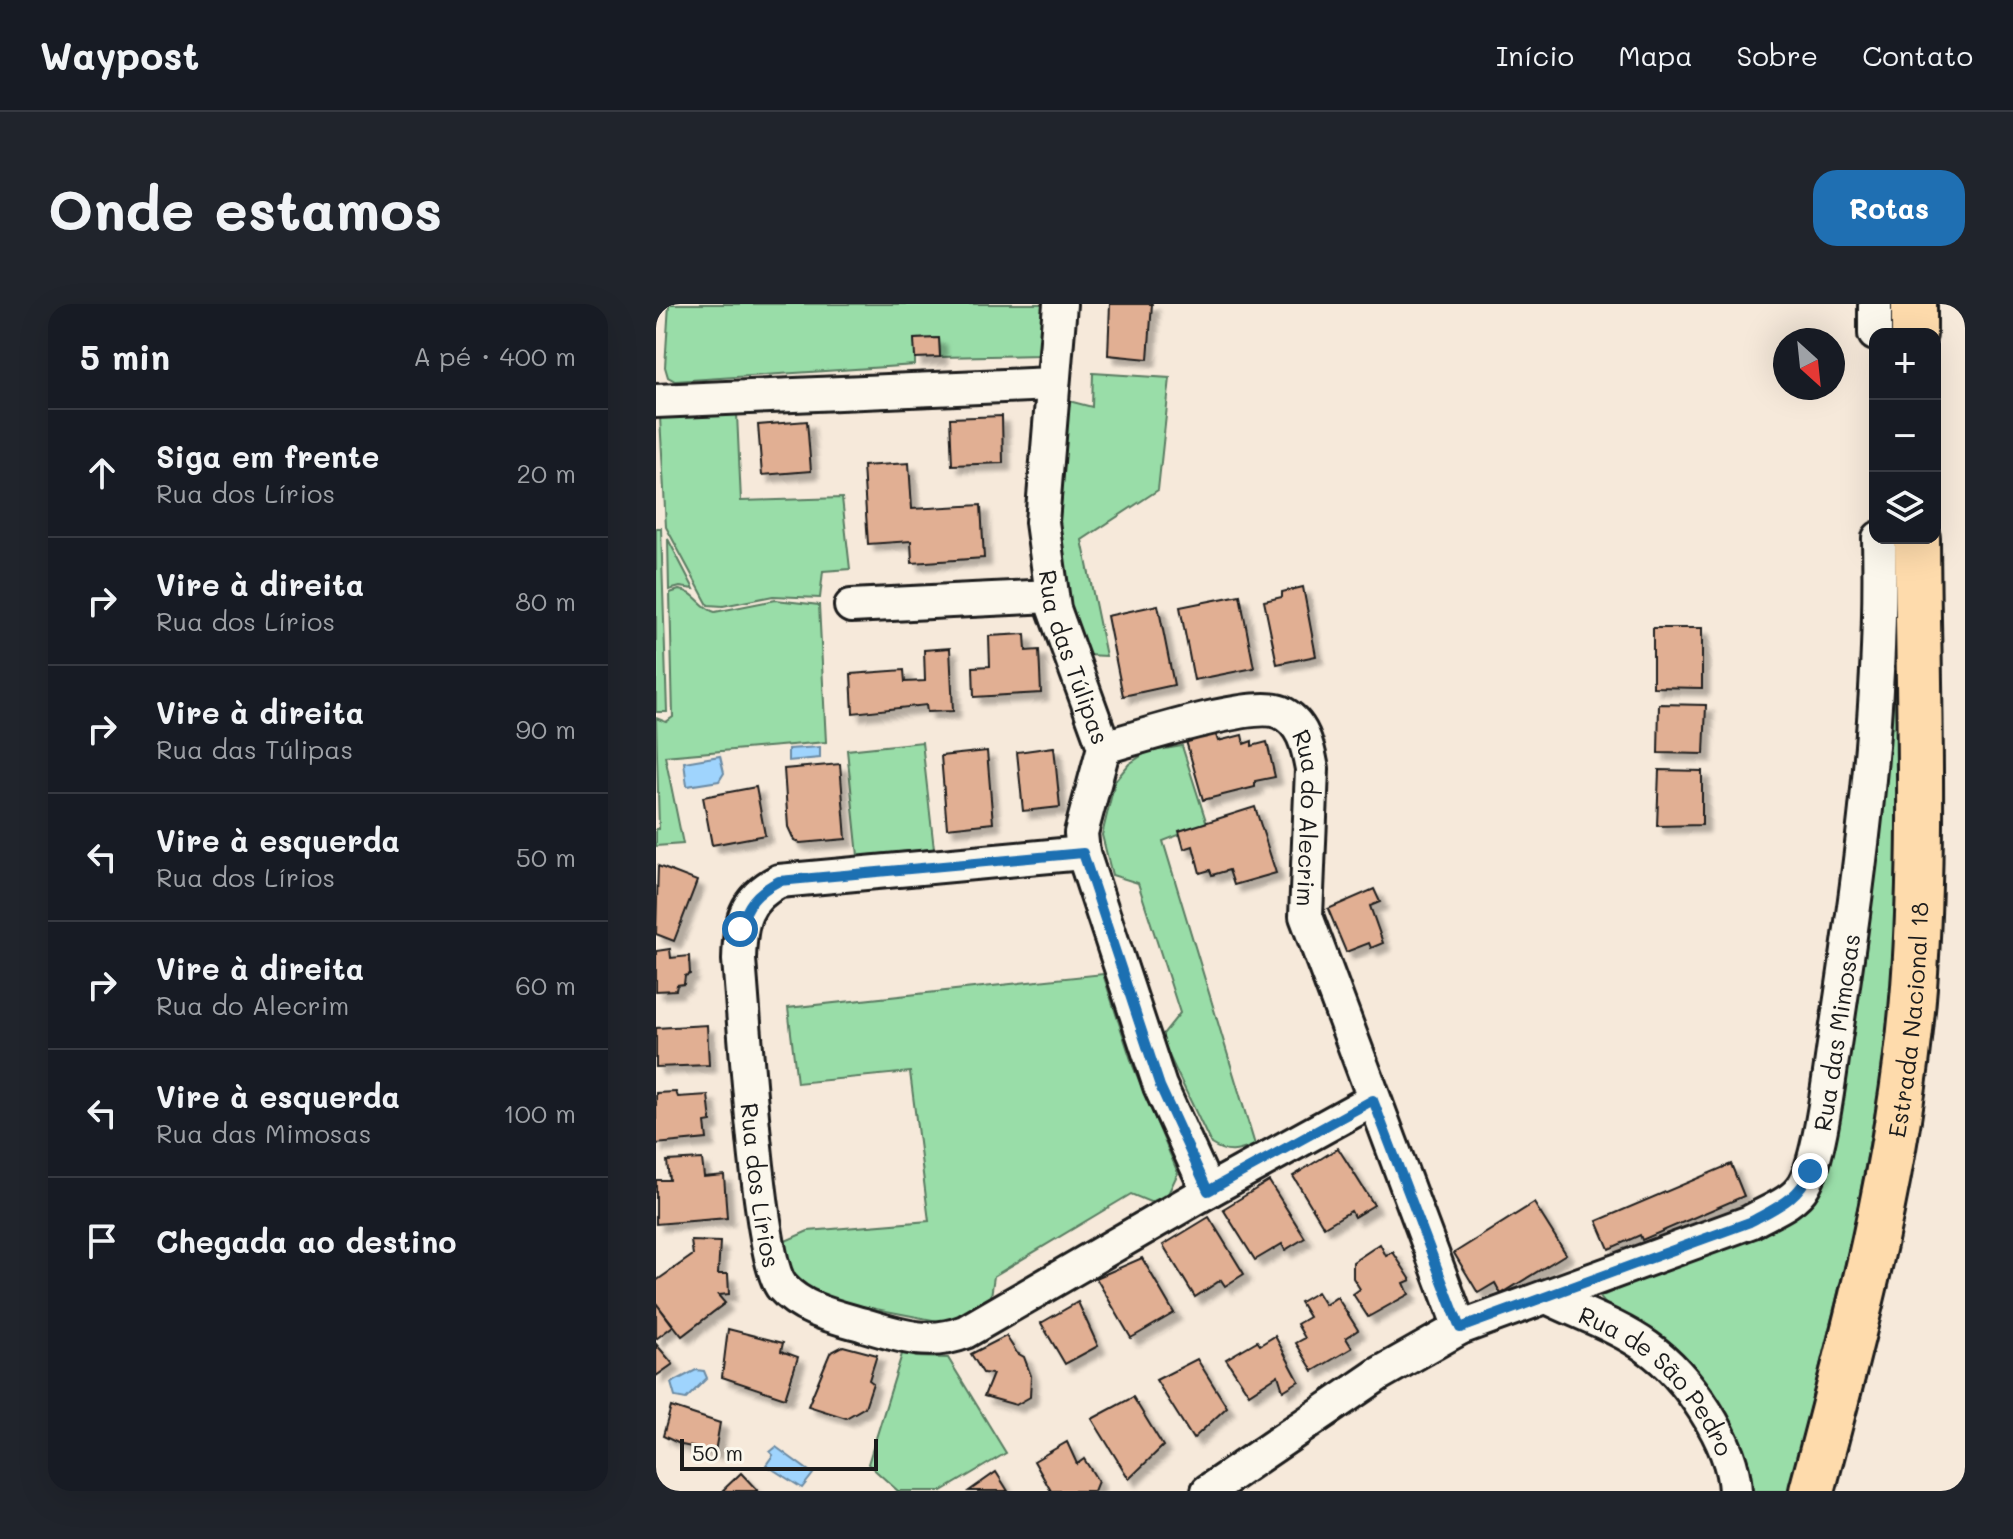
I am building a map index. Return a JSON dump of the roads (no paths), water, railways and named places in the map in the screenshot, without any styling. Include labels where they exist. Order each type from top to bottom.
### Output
[{"type":"main road","points":[[1914,304],[1914,328]]},
{"type":"main road","name":"Estrada Nacional 18","points":[[1812,1491],[1843,1376],[1894,1146],[1914,987],[1918,792],[1917,544]]},
{"type":"street","name":"Rua das Túlipas","points":[[1060,304],[1042,522],[1051,596],[1063,639],[1104,747],[1081,833],[1083,853],[1160,1086],[1208,1191]]},
{"type":"street","points":[[1875,304],[1875,328]]},
{"type":"street","points":[[656,401],[1052,384]]},
{"type":"street","name":"Rua das Mimosas","points":[[1208,1491],[1379,1374],[1460,1328],[1750,1222],[1789,1200],[1803,1188],[1810,1171],[1829,1079],[1872,772],[1879,544]]},
{"type":"street","points":[[851,606],[1051,596]]},
{"type":"street","name":"Rua do Alecrim","points":[[1104,747],[1246,711],[1279,711],[1298,725],[1308,745],[1312,769],[1306,916],[1460,1328]]},
{"type":"street","name":"Rua dos Lírios","points":[[1083,853],[779,881],[760,891],[747,906],[740,929],[739,960],[770,1263],[780,1284],[794,1299],[822,1313],[908,1338],[947,1339],[965,1332],[1208,1191],[1373,1100]]},
{"type":"street","name":"Rua de São Pedro","points":[[1547,1297],[1647,1347],[1690,1389],[1714,1426],[1734,1474],[1735,1491]]},
{"type":"water","points":[[820,747],[820,758],[788,761],[788,749]]},
{"type":"water","points":[[720,756],[724,773],[719,781],[687,786],[684,762]]},
{"type":"water","points":[[696,1370],[704,1371],[707,1378],[686,1399],[675,1397],[671,1383]]},
{"type":"water","points":[[776,1447],[813,1474],[802,1488],[766,1465],[773,1455],[770,1452]]}]
